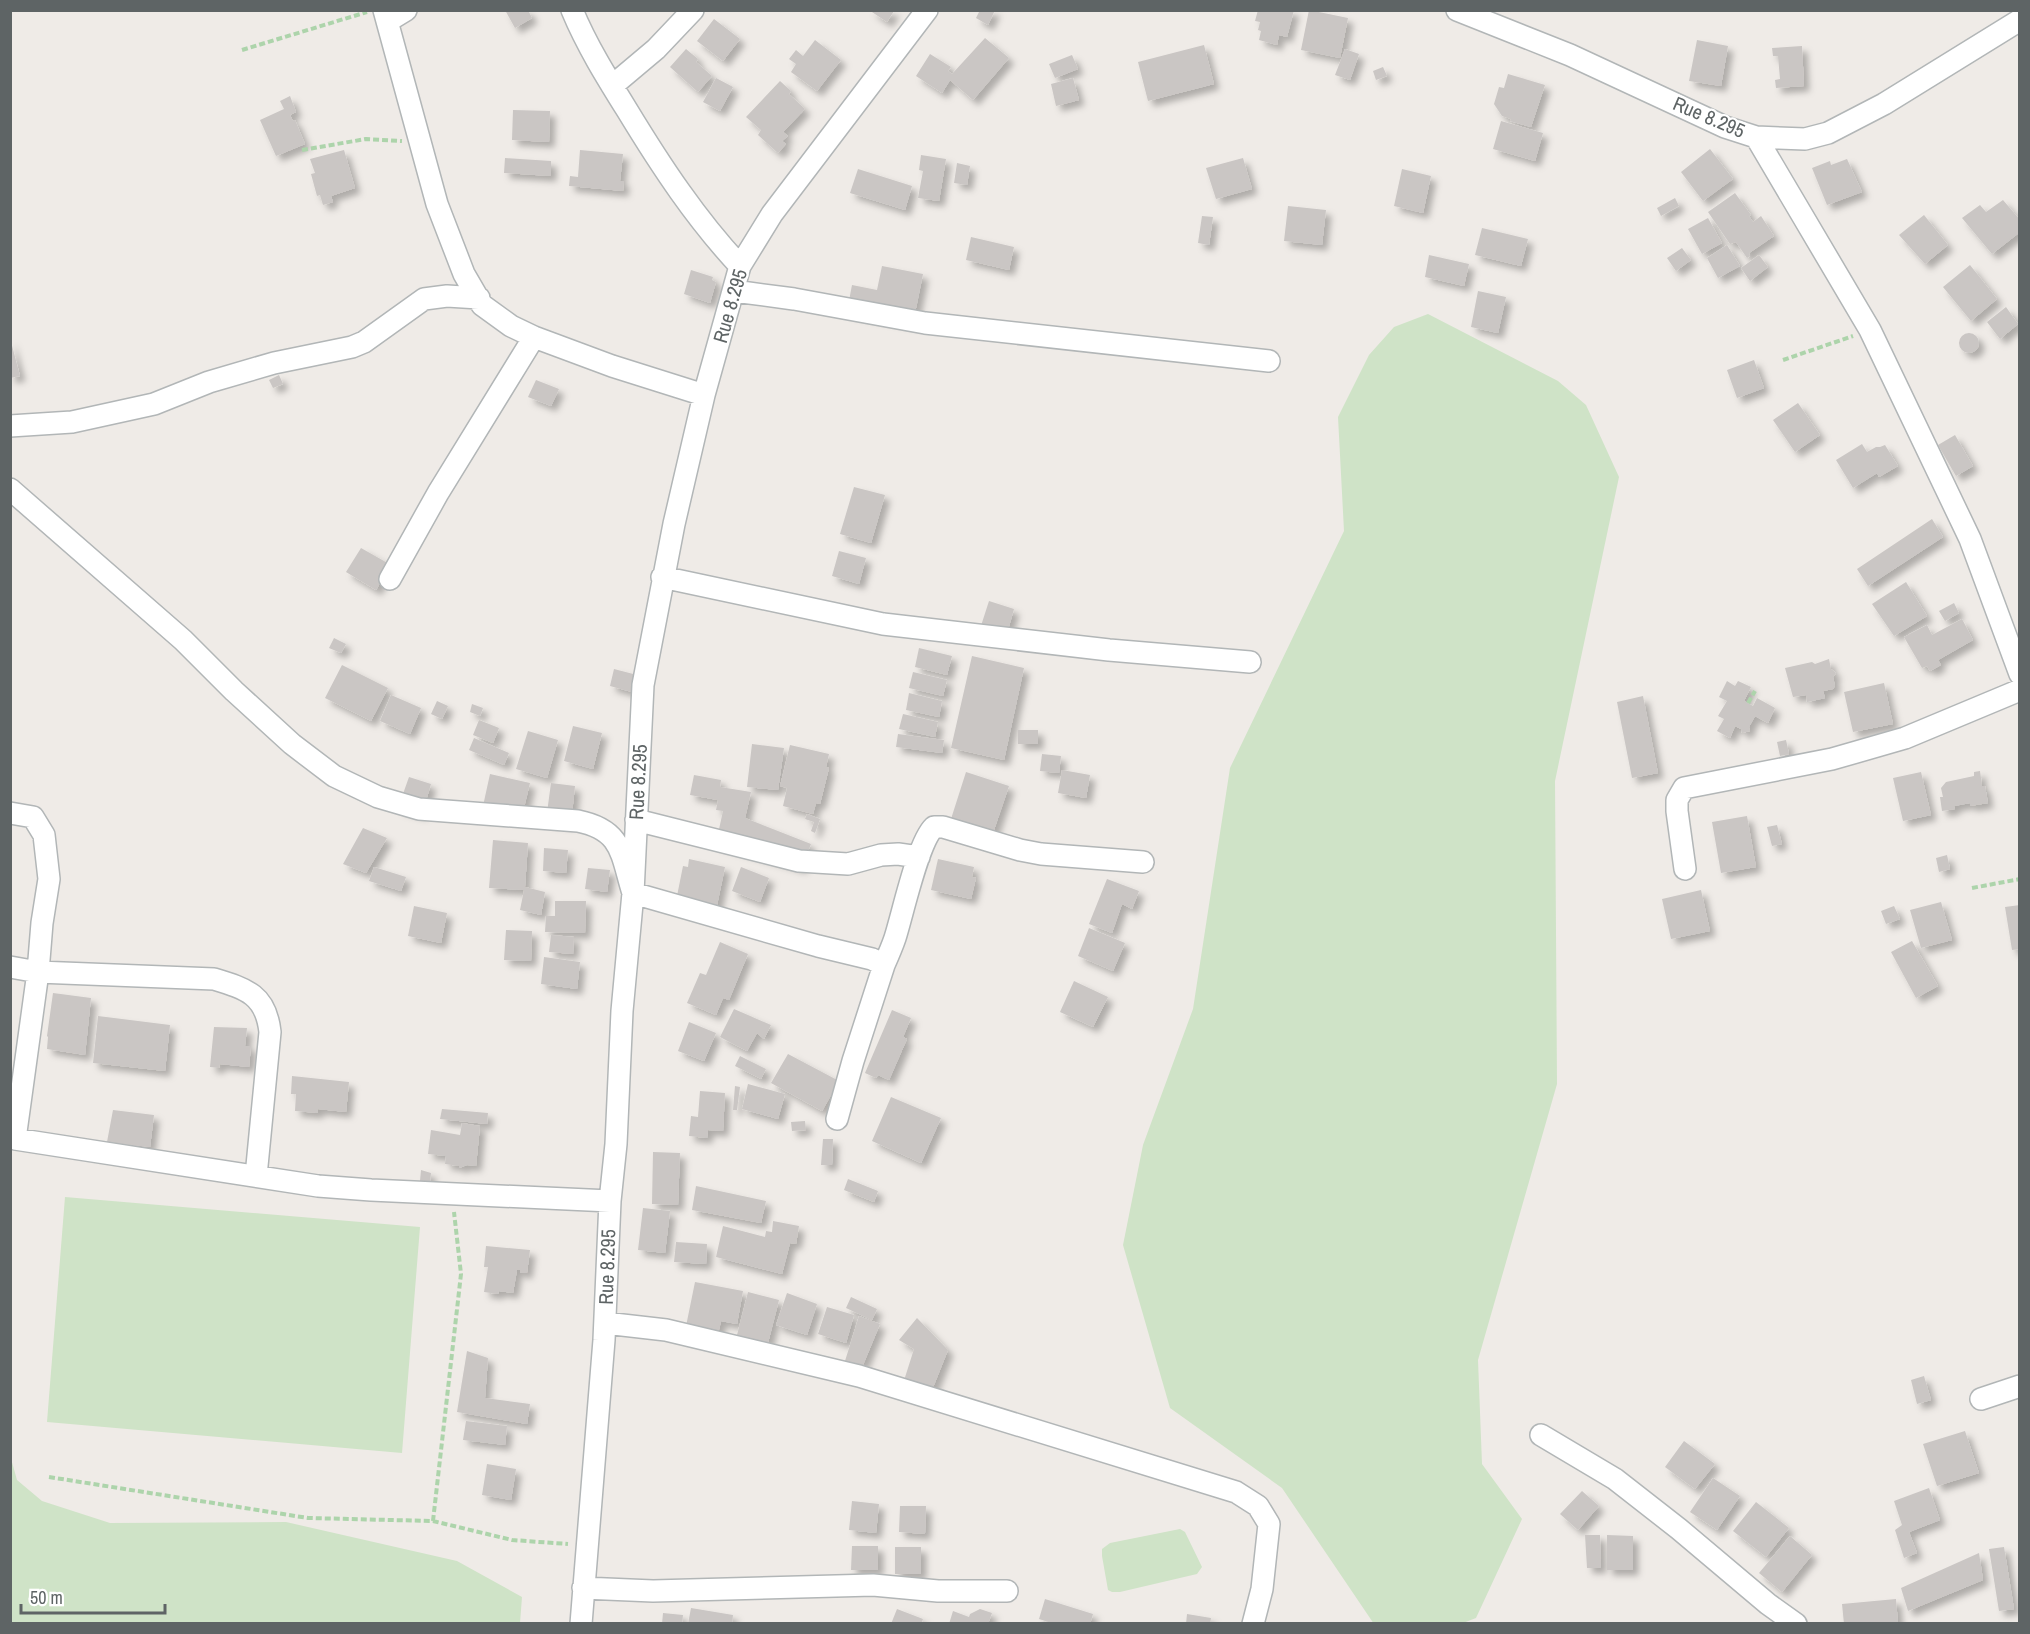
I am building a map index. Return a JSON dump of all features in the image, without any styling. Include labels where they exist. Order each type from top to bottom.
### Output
[{"type":"street","points":[[406,10],[381,14],[437,204],[464,274],[483,304],[511,326],[534,337],[612,366],[704,395]]},
{"type":"street","points":[[572,10],[585,41],[657,160],[716,240],[740,266]]},
{"type":"street","points":[[612,86],[656,49],[693,10]]},
{"type":"street","name":"Rue 8.295","points":[[581,1623],[605,1323],[622,1011],[633,893],[643,685],[663,577],[704,395],[740,266],[772,214],[927,10]]},
{"type":"street","name":"Rue 8.295","points":[[1457,10],[1570,55],[1725,127],[1756,137],[1805,139],[1828,133],[1884,104],[2019,20]]},
{"type":"street","points":[[1756,137],[1870,330],[1970,538],[2014,644],[2019,674]]},
{"type":"street","points":[[734,291],[794,299],[925,323],[1269,361]]},
{"type":"street","points":[[10,426],[72,422],[154,404],[209,382],[242,372],[352,347],[364,342],[424,299],[447,296],[479,298]]},
{"type":"street","points":[[390,579],[438,494],[534,337]]},
{"type":"street","points":[[10,489],[183,640],[292,744],[334,776],[378,797],[419,809],[595,824],[608,832],[616,842],[633,893],[884,964]]},
{"type":"street","points":[[663,577],[883,624],[1109,650],[1250,662]]},
{"type":"street","points":[[1684,869],[1677,800],[1684,788],[1832,759],[1905,738],[2019,690]]},
{"type":"street","points":[[10,813],[33,817],[44,835],[49,879],[42,922],[38,972],[13,1138],[318,1186],[610,1201]]},
{"type":"street","points":[[636,819],[799,861],[849,864],[881,855],[898,854],[919,857]]},
{"type":"street","points":[[837,1119],[853,1061],[928,832],[934,827],[943,827],[1041,854],[1143,862]]},
{"type":"street","points":[[10,967],[38,972],[214,978],[240,987],[257,997],[268,1014],[270,1032],[256,1176]]},
{"type":"street","points":[[605,1323],[666,1330],[859,1376],[1236,1492],[1258,1506],[1269,1524],[1262,1589],[1253,1623]]},
{"type":"street","points":[[1981,1400],[2019,1386]]},
{"type":"street","points":[[1541,1435],[1614,1479],[1679,1529],[1768,1604],[1796,1623]]},
{"type":"street","points":[[583,1588],[653,1591],[873,1585],[938,1591],[1007,1591]]},
{"type":"path","points":[[242,50],[381,14]]},
{"type":"path","points":[[302,150],[366,140],[420,142]]},
{"type":"path","points":[[1783,360],[1870,330]]},
{"type":"path","points":[[1748,703],[1755,692]]},
{"type":"path","points":[[1972,888],[2019,879]]},
{"type":"path","points":[[433,1521],[461,1274],[452,1194]]},
{"type":"path","points":[[49,1477],[308,1518],[433,1521],[512,1540],[587,1545]]},
{"type":"green space","points":[[1428,314],[1558,381],[1586,405],[1619,477],[1555,781],[1557,1084],[1478,1360],[1482,1464],[1522,1519],[1476,1618],[1463,1623],[1374,1624],[1282,1488],[1170,1408],[1123,1245],[1143,1145],[1193,1009],[1230,768],[1344,531],[1338,417],[1369,355],[1394,327]]},
{"type":"green space","points":[[65,1197],[420,1227],[402,1453],[47,1422]]},
{"type":"green space","points":[[10,1455],[17,1480],[42,1501],[110,1523],[286,1522],[457,1561],[522,1597],[520,1623],[11,1623]]},
{"type":"green space","points":[[1180,1529],[1185,1532],[1202,1567],[1197,1574],[1120,1592],[1108,1590],[1102,1549],[1110,1543]]},
{"type":"building","points":[[505,10],[528,10],[532,18],[515,28]]},
{"type":"building","points":[[869,10],[892,10],[894,11],[887,22]]},
{"type":"building","points":[[980,10],[995,10],[988,25],[976,18]]},
{"type":"building","points":[[1258,10],[1294,10],[1287,37],[1279,35],[1277,45],[1259,40],[1260,22],[1255,21]]},
{"type":"building","points":[[1309,10],[1348,18],[1340,58],[1301,50]]},
{"type":"building","points":[[714,19],[740,39],[723,61],[697,41]]},
{"type":"building","points":[[985,38],[1009,58],[973,100],[950,80],[942,93],[916,76],[930,54],[951,67],[948,71],[952,74]]},
{"type":"building","points":[[815,40],[841,60],[817,91],[791,72],[796,64],[789,59],[796,50],[803,56]]},
{"type":"building","points":[[1697,40],[1728,46],[1721,86],[1689,81]]},
{"type":"building","points":[[1204,45],[1214,84],[1148,101],[1138,62]]},
{"type":"building","points":[[1802,46],[1804,86],[1776,88],[1775,80],[1780,79],[1778,56],[1773,56],[1772,48]]},
{"type":"building","points":[[686,49],[698,59],[696,62],[712,76],[698,92],[670,67]]},
{"type":"building","points":[[1345,49],[1359,54],[1350,80],[1335,75]]},
{"type":"building","points":[[1072,55],[1078,69],[1055,78],[1049,64]]},
{"type":"building","points":[[1383,67],[1387,76],[1376,80],[1373,71]]},
{"type":"building","points":[[1508,74],[1545,85],[1531,127],[1510,121],[1511,119],[1502,116],[1494,104],[1499,87],[1504,88]]},
{"type":"building","points":[[716,78],[733,87],[720,111],[703,102]]},
{"type":"building","points":[[1073,78],[1079,100],[1056,106],[1051,84]]},
{"type":"building","points":[[780,81],[791,91],[789,94],[805,109],[783,132],[788,136],[782,141],[786,144],[778,153],[758,135],[761,130],[746,117]]},
{"type":"building","points":[[290,96],[296,112],[290,115],[293,121],[295,120],[305,144],[276,156],[260,120],[284,109],[280,101]]},
{"type":"building","points":[[513,110],[550,111],[549,142],[512,140]]},
{"type":"building","points":[[1501,121],[1543,133],[1535,161],[1493,149]]},
{"type":"building","points":[[1710,149],[1733,179],[1703,201],[1681,172]]},
{"type":"building","points":[[344,150],[355,188],[331,196],[333,202],[323,205],[320,195],[317,196],[311,174],[315,173],[310,159]]},
{"type":"building","points":[[580,150],[623,154],[620,181],[624,181],[623,191],[569,186],[570,176],[578,177]]},
{"type":"building","points":[[921,155],[946,159],[939,201],[918,198],[923,171],[919,170]]},
{"type":"building","points":[[505,158],[551,161],[551,176],[504,173]]},
{"type":"building","points":[[1243,158],[1252,189],[1216,199],[1206,168]]},
{"type":"building","points":[[1847,159],[1862,192],[1827,205],[1812,168],[1830,161],[1831,165]]},
{"type":"building","points":[[957,163],[970,166],[967,185],[954,183]]},
{"type":"building","points":[[858,169],[912,186],[905,210],[850,193]]},
{"type":"building","points":[[1402,169],[1431,176],[1423,213],[1394,206]]},
{"type":"building","points":[[1735,193],[1751,215],[1749,216],[1753,222],[1761,216],[1774,236],[1749,253],[1750,256],[1747,258],[1736,242],[1730,244],[1708,212]]},
{"type":"building","points":[[1675,198],[1679,206],[1661,216],[1657,208]]},
{"type":"building","points":[[2003,200],[2020,220],[2020,232],[1992,254],[1962,218],[1980,205],[1986,212]]},
{"type":"building","points":[[1288,206],[1326,210],[1322,245],[1284,241]]},
{"type":"building","points":[[1924,215],[1948,245],[1925,264],[1899,235]]},
{"type":"building","points":[[1202,216],[1213,217],[1209,245],[1198,243]]},
{"type":"building","points":[[1708,218],[1722,243],[1702,254],[1688,229]]},
{"type":"building","points":[[1482,228],[1528,239],[1521,266],[1475,255]]},
{"type":"building","points":[[971,237],[1014,247],[1009,270],[966,260]]},
{"type":"building","points":[[1727,245],[1740,266],[1718,278],[1707,258]]},
{"type":"building","points":[[1682,248],[1691,260],[1676,271],[1667,258]]},
{"type":"building","points":[[1429,255],[1469,264],[1464,286],[1425,277]]},
{"type":"building","points":[[1759,255],[1768,267],[1750,281],[1741,268]]},
{"type":"building","points":[[1970,265],[1997,299],[1971,321],[1943,287]]},
{"type":"building","points":[[882,266],[923,274],[913,323],[847,311],[852,285],[877,290]]},
{"type":"building","points":[[691,270],[713,277],[712,280],[716,282],[710,303],[684,294]]},
{"type":"building","points":[[1478,291],[1506,297],[1498,333],[1471,327]]},
{"type":"building","points":[[2006,307],[2018,324],[2000,339],[1987,322]]},
{"type":"building","points":[[1969,333],[1976,336],[1979,343],[1976,350],[1969,353],[1962,350],[1959,343],[1962,336]]},
{"type":"building","points":[[10,338],[20,376],[10,378]]},
{"type":"building","points":[[1754,360],[1764,388],[1737,398],[1727,370]]},
{"type":"building","points":[[279,375],[283,384],[273,388],[269,380]]},
{"type":"building","points":[[536,380],[559,389],[551,406],[528,397]]},
{"type":"building","points":[[1798,403],[1820,435],[1795,452],[1773,420]]},
{"type":"building","points":[[1955,435],[1973,466],[1956,476],[1938,445]]},
{"type":"building","points":[[1862,444],[1867,452],[1885,445],[1898,466],[1879,477],[1877,473],[1853,488],[1836,460]]},
{"type":"building","points":[[854,487],[885,495],[871,543],[840,534]]},
{"type":"building","points":[[1932,519],[1943,537],[1868,586],[1857,569]]},
{"type":"building","points":[[361,548],[391,565],[376,590],[346,572]]},
{"type":"building","points":[[839,551],[866,558],[859,584],[832,576]]},
{"type":"building","points":[[1906,582],[1927,616],[1894,636],[1872,604]]},
{"type":"building","points":[[989,601],[1014,609],[1006,637],[979,632]]},
{"type":"building","points":[[1954,603],[1959,613],[1945,621],[1939,611]]},
{"type":"building","points":[[1962,619],[1973,640],[1938,660],[1941,665],[1930,671],[1927,666],[1922,668],[1904,637],[1927,625],[1932,635]]},
{"type":"building","points":[[334,638],[346,644],[341,653],[329,648]]},
{"type":"building","points":[[919,648],[952,656],[947,675],[915,667]]},
{"type":"building","points":[[972,656],[1024,668],[1004,760],[951,748]]},
{"type":"building","points":[[1829,659],[1831,669],[1836,673],[1833,677],[1835,686],[1833,689],[1823,691],[1825,698],[1807,702],[1806,695],[1793,697],[1785,668],[1812,662],[1815,664]]},
{"type":"building","points":[[342,665],[388,688],[371,721],[325,698]]},
{"type":"building","points":[[614,669],[637,675],[632,692],[610,686]]},
{"type":"building","points":[[913,672],[947,680],[943,696],[909,688]]},
{"type":"building","points":[[1727,681],[1735,686],[1738,681],[1751,687],[1744,701],[1753,706],[1757,698],[1775,708],[1768,723],[1755,716],[1749,727],[1750,731],[1742,733],[1741,729],[1735,726],[1730,738],[1717,731],[1724,719],[1718,716],[1727,701],[1719,697]]},
{"type":"building","points":[[1884,683],[1893,724],[1853,732],[1844,692]]},
{"type":"building","points":[[909,693],[942,701],[939,717],[906,710]]},
{"type":"building","points":[[391,695],[421,708],[410,734],[380,721]]},
{"type":"building","points":[[1643,696],[1658,773],[1632,778],[1617,702]]},
{"type":"building","points":[[437,701],[448,706],[442,719],[431,714]]},
{"type":"building","points":[[472,704],[483,708],[480,716],[470,712]]},
{"type":"building","points":[[903,714],[938,722],[935,737],[899,729]]},
{"type":"building","points":[[479,720],[499,728],[493,743],[473,735]]},
{"type":"building","points":[[573,726],[602,733],[593,769],[564,761]]},
{"type":"building","points":[[1018,730],[1038,730],[1038,744],[1018,744]]},
{"type":"building","points":[[528,731],[558,740],[547,778],[516,769]]},
{"type":"building","points":[[898,734],[944,740],[942,753],[896,747]]},
{"type":"building","points":[[474,738],[509,753],[504,765],[469,750]]},
{"type":"building","points":[[1786,740],[1789,754],[1780,756],[1777,742]]},
{"type":"building","points":[[752,744],[784,748],[778,790],[747,787]]},
{"type":"building","points":[[790,745],[829,754],[826,767],[829,768],[820,804],[816,803],[813,814],[783,806],[787,788],[780,786]]},
{"type":"building","points":[[1042,754],[1061,756],[1059,773],[1040,771]]},
{"type":"building","points":[[1062,770],[1090,775],[1086,798],[1058,793]]},
{"type":"building","points":[[1980,771],[1988,803],[1970,806],[1970,803],[1942,811],[1941,788],[1946,782],[1974,776],[1974,772]]},
{"type":"building","points":[[966,772],[1009,786],[993,833],[951,819]]},
{"type":"building","points":[[1921,772],[1931,815],[1903,821],[1893,778]]},
{"type":"building","points":[[490,774],[530,783],[522,816],[483,806]]},
{"type":"building","points":[[694,775],[721,780],[720,787],[751,792],[745,818],[811,844],[801,868],[716,843],[723,811],[716,810],[718,800],[690,795]]},
{"type":"building","points":[[409,777],[431,784],[422,814],[398,808]]},
{"type":"building","points":[[551,783],[575,786],[571,823],[546,820]]},
{"type":"building","points":[[807,814],[820,819],[815,833],[811,831],[814,822],[805,819]]},
{"type":"building","points":[[1747,816],[1756,867],[1721,873],[1712,822]]},
{"type":"building","points":[[1777,825],[1782,844],[1772,846],[1767,827]]},
{"type":"building","points":[[363,828],[387,838],[366,873],[343,864]]},
{"type":"building","points":[[493,840],[528,843],[525,887],[545,892],[541,915],[520,910],[524,890],[489,888]]},
{"type":"building","points":[[544,848],[568,850],[566,873],[543,871]]},
{"type":"building","points":[[1947,855],[1950,869],[1939,872],[1936,858]]},
{"type":"building","points":[[689,859],[725,867],[716,910],[676,901],[683,866],[688,867]]},
{"type":"building","points":[[938,859],[974,867],[972,877],[976,878],[971,899],[931,890]]},
{"type":"building","points":[[374,867],[406,877],[401,891],[369,881]]},
{"type":"building","points":[[741,867],[769,878],[760,902],[732,891]]},
{"type":"building","points":[[588,868],[610,870],[607,892],[585,889]]},
{"type":"building","points":[[1107,879],[1139,891],[1132,909],[1122,904],[1112,933],[1089,924]]},
{"type":"building","points":[[1701,890],[1710,931],[1671,939],[1662,899]]},
{"type":"building","points":[[555,901],[586,901],[585,933],[545,932],[546,916],[555,916]]},
{"type":"building","points":[[1941,902],[1952,940],[1921,948],[1910,910]]},
{"type":"building","points":[[2020,905],[2020,949],[2012,950],[2005,907]]},
{"type":"building","points":[[414,906],[447,913],[441,943],[408,936]]},
{"type":"building","points":[[1894,906],[1900,919],[1886,924],[1881,911]]},
{"type":"building","points":[[1089,928],[1125,943],[1113,971],[1078,956]]},
{"type":"building","points":[[506,930],[532,931],[531,961],[504,960]]},
{"type":"building","points":[[551,935],[574,937],[573,954],[549,952]]},
{"type":"building","points":[[1912,941],[1938,986],[1916,998],[1891,952]]},
{"type":"building","points":[[720,942],[748,954],[729,1000],[723,998],[716,1015],[687,1003],[700,973],[706,975]]},
{"type":"building","points":[[544,957],[580,962],[577,989],[541,984]]},
{"type":"building","points":[[1074,981],[1108,997],[1093,1027],[1060,1012]]},
{"type":"building","points":[[53,993],[91,998],[85,1055],[47,1049]]},
{"type":"building","points":[[734,1009],[771,1025],[764,1039],[757,1033],[747,1051],[720,1037]]},
{"type":"building","points":[[892,1010],[911,1018],[903,1037],[907,1039],[889,1080],[865,1073]]},
{"type":"building","points":[[98,1016],[170,1025],[165,1071],[93,1063]]},
{"type":"building","points":[[689,1022],[716,1033],[704,1061],[678,1051]]},
{"type":"building","points":[[214,1027],[247,1028],[245,1046],[251,1046],[249,1067],[220,1064],[219,1068],[210,1067]]},
{"type":"building","points":[[788,1054],[839,1081],[822,1111],[771,1083]]},
{"type":"building","points":[[740,1056],[766,1069],[761,1079],[735,1066]]},
{"type":"building","points":[[292,1076],[349,1082],[346,1112],[318,1109],[318,1113],[295,1111],[296,1094],[291,1094]]},
{"type":"building","points":[[748,1084],[785,1094],[778,1119],[742,1109]]},
{"type":"building","points":[[735,1086],[740,1087],[737,1110],[733,1110]]},
{"type":"building","points":[[700,1091],[725,1093],[723,1131],[708,1130],[707,1138],[689,1136],[691,1116],[698,1117]]},
{"type":"building","points":[[891,1097],[941,1118],[921,1163],[872,1141]]},
{"type":"building","points":[[442,1109],[488,1113],[487,1124],[440,1119]]},
{"type":"building","points":[[113,1110],[154,1115],[150,1147],[107,1142]]},
{"type":"building","points":[[805,1121],[806,1130],[792,1131],[791,1122]]},
{"type":"building","points":[[462,1123],[480,1126],[476,1166],[467,1165],[459,1168],[459,1166],[445,1164],[446,1156],[428,1154],[431,1130],[460,1135]]},
{"type":"building","points":[[823,1139],[833,1139],[832,1165],[821,1165]]},
{"type":"building","points":[[653,1152],[680,1153],[678,1205],[652,1204]]},
{"type":"building","points":[[421,1170],[431,1173],[429,1192],[419,1192]]},
{"type":"building","points":[[848,1179],[878,1191],[874,1202],[844,1190]]},
{"type":"building","points":[[696,1186],[766,1201],[761,1223],[692,1210]]},
{"type":"building","points":[[643,1208],[670,1211],[665,1253],[638,1250]]},
{"type":"building","points":[[773,1221],[799,1226],[796,1244],[790,1243],[782,1274],[716,1257],[723,1226],[765,1237],[766,1231],[772,1232]]},
{"type":"building","points":[[676,1242],[707,1244],[706,1264],[674,1262]]},
{"type":"building","points":[[486,1246],[530,1250],[527,1273],[520,1273],[520,1270],[517,1270],[513,1293],[484,1292],[488,1267],[484,1267]]},
{"type":"building","points":[[695,1282],[743,1291],[737,1324],[721,1321],[716,1343],[684,1336]]},
{"type":"building","points":[[748,1292],[779,1300],[768,1343],[737,1335]]},
{"type":"building","points":[[787,1293],[817,1304],[807,1335],[776,1325]]},
{"type":"building","points":[[851,1297],[877,1309],[872,1320],[846,1308]]},
{"type":"building","points":[[827,1307],[854,1315],[846,1343],[818,1334]]},
{"type":"building","points":[[859,1316],[880,1324],[863,1365],[845,1361]]},
{"type":"building","points":[[917,1318],[948,1350],[928,1400],[901,1390],[914,1349],[899,1340]]},
{"type":"building","points":[[467,1351],[488,1358],[485,1398],[530,1404],[527,1424],[457,1412]]},
{"type":"building","points":[[1924,1376],[1931,1400],[1917,1404],[1911,1380]]},
{"type":"building","points":[[466,1421],[507,1426],[505,1445],[463,1440]]},
{"type":"building","points":[[1965,1431],[1979,1473],[1937,1486],[1923,1444]]},
{"type":"building","points":[[1684,1441],[1715,1464],[1695,1489],[1665,1467]]},
{"type":"building","points":[[487,1464],[516,1469],[511,1500],[482,1495]]},
{"type":"building","points":[[1713,1478],[1740,1496],[1717,1530],[1690,1512]]},
{"type":"building","points":[[1929,1488],[1940,1520],[1909,1532],[1917,1553],[1904,1558],[1895,1530],[1902,1525],[1894,1501]]},
{"type":"building","points":[[1582,1491],[1599,1506],[1578,1530],[1560,1514]]},
{"type":"building","points":[[852,1501],[879,1504],[876,1533],[849,1530]]},
{"type":"building","points":[[1756,1502],[1789,1528],[1766,1557],[1733,1531]]},
{"type":"building","points":[[900,1506],[926,1506],[925,1534],[899,1532]]},
{"type":"building","points":[[1585,1535],[1600,1535],[1601,1568],[1587,1568]]},
{"type":"building","points":[[1607,1535],[1633,1536],[1633,1570],[1607,1570]]},
{"type":"building","points":[[1790,1536],[1812,1555],[1782,1592],[1759,1573]]},
{"type":"building","points":[[852,1546],[878,1546],[878,1570],[851,1570]]},
{"type":"building","points":[[895,1547],[921,1547],[921,1574],[895,1574]]},
{"type":"building","points":[[2004,1547],[2014,1609],[1999,1611],[1989,1549]]},
{"type":"building","points":[[1979,1553],[1983,1580],[1908,1611],[1901,1588]]},
{"type":"building","points":[[1045,1599],[1093,1614],[1090,1624],[1055,1624],[1039,1619]]},
{"type":"building","points":[[1896,1599],[1898,1624],[1844,1624],[1842,1604]]},
{"type":"building","points":[[691,1608],[733,1615],[732,1624],[688,1624]]},
{"type":"building","points":[[897,1609],[923,1619],[921,1624],[891,1624]]},
{"type":"building","points":[[980,1609],[992,1613],[988,1624],[949,1624],[953,1611],[969,1617],[970,1614]]},
{"type":"building","points":[[663,1613],[683,1615],[682,1624],[662,1624]]},
{"type":"building","points":[[1187,1614],[1211,1618],[1210,1624],[1186,1624]]}]
